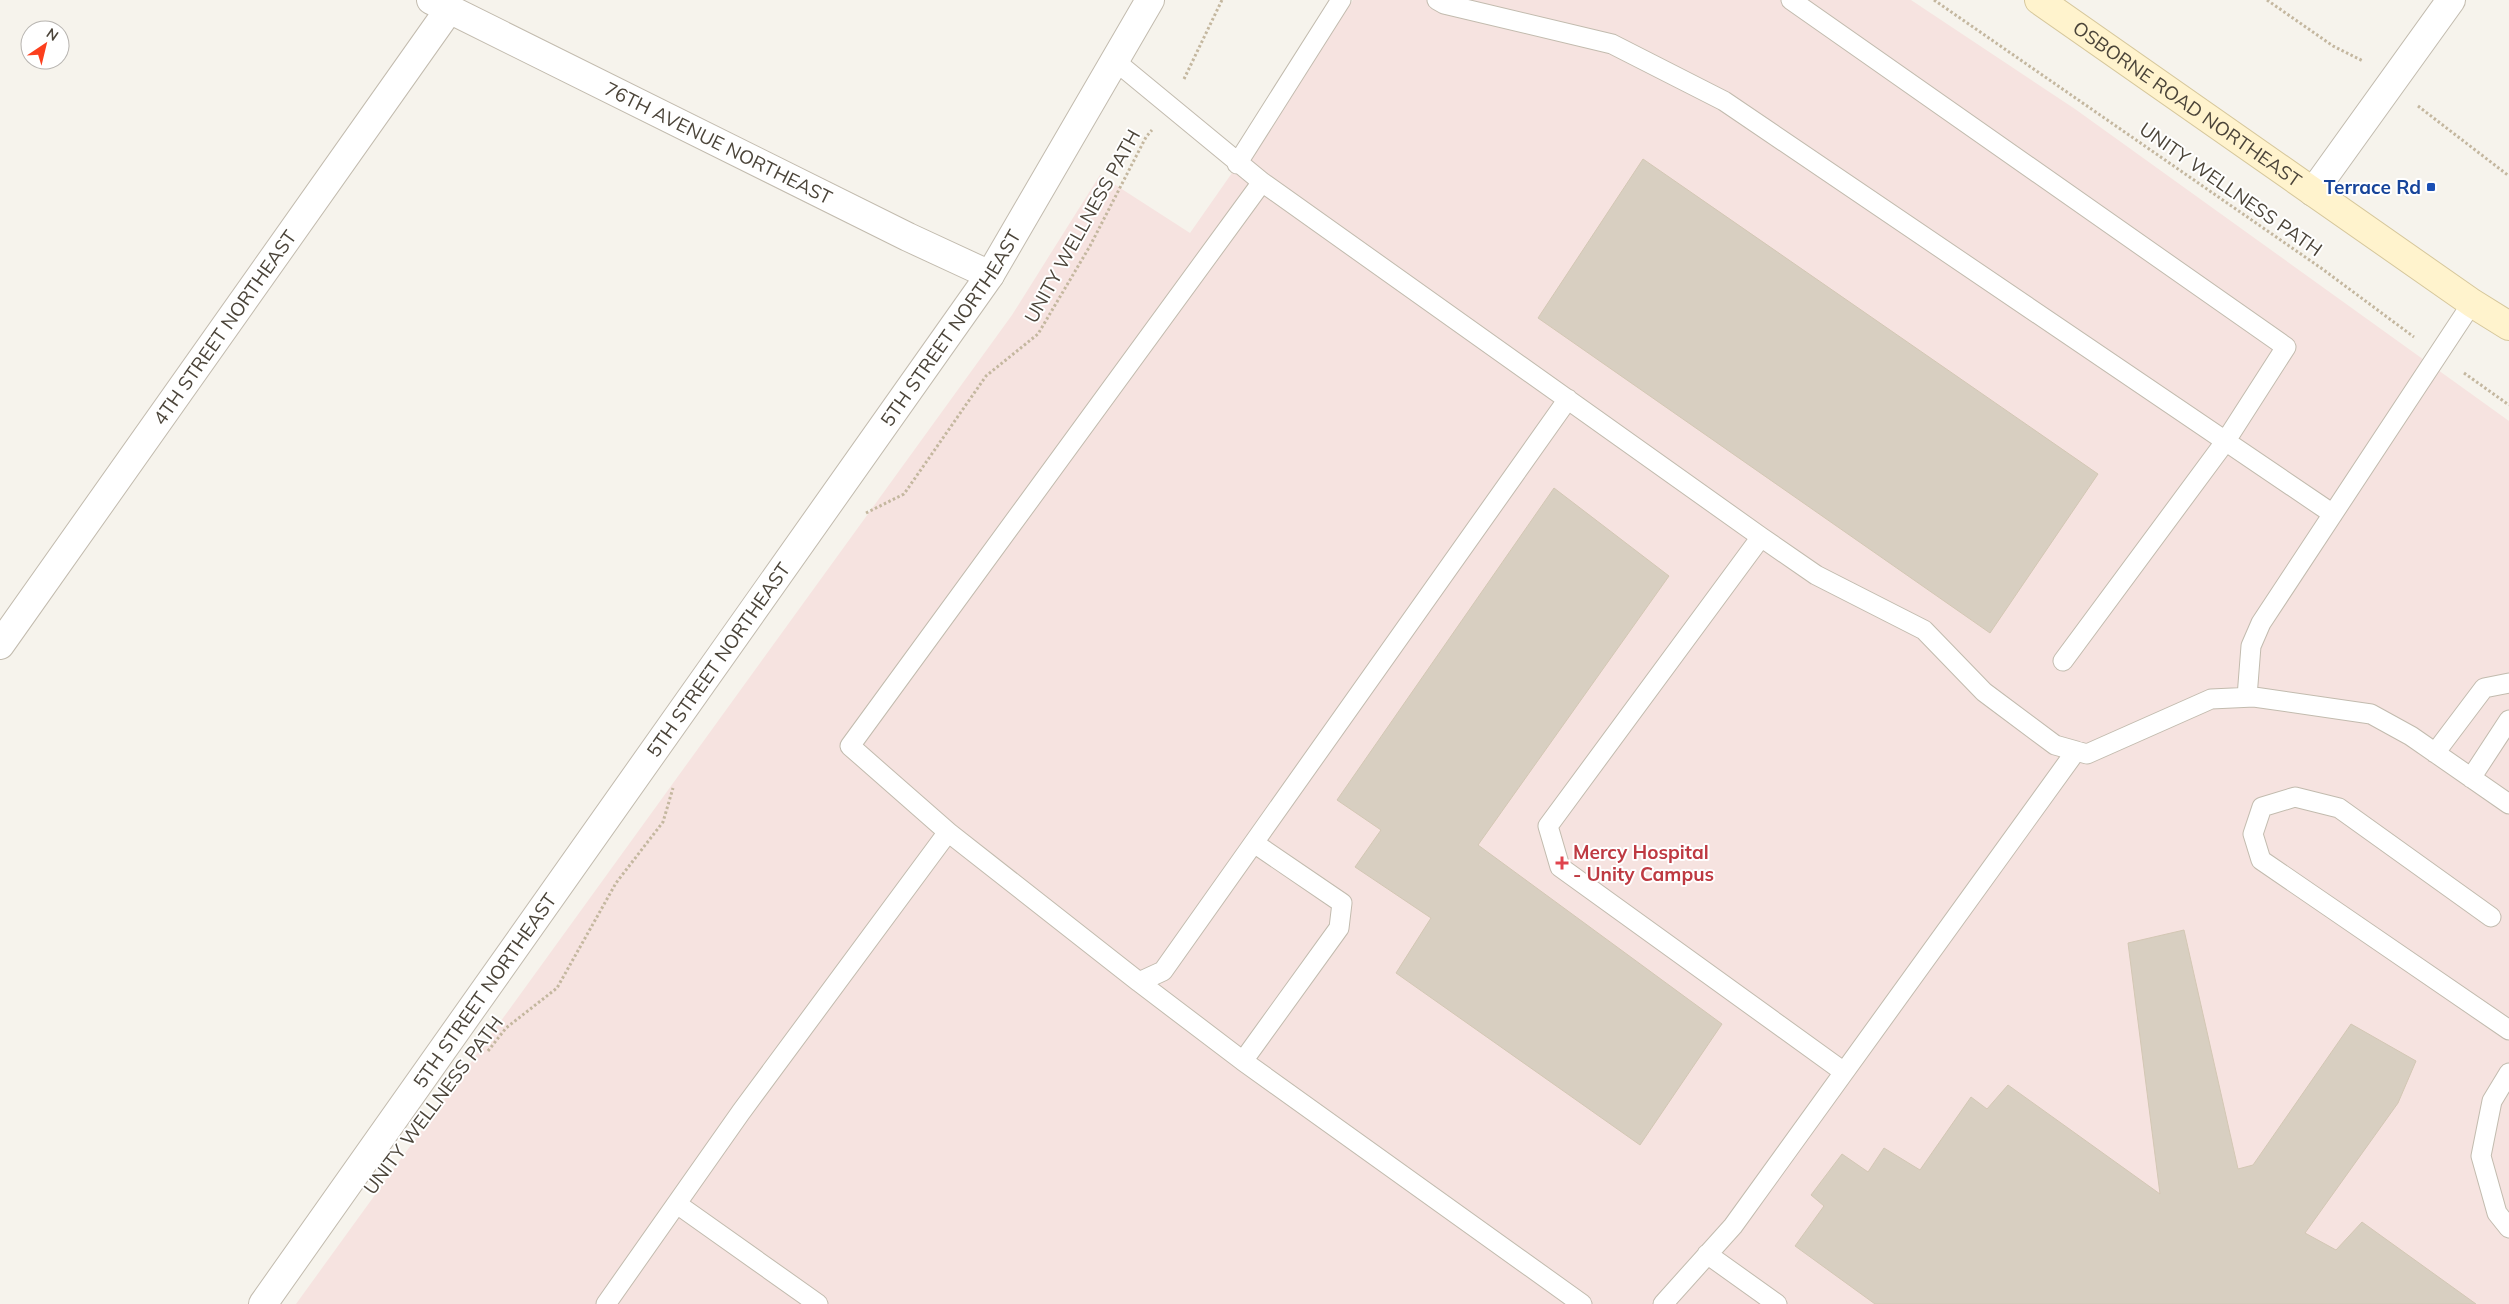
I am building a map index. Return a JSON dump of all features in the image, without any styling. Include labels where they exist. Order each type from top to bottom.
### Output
[{"type":"street","name":"5TH STREET NORTHEAST","points":[[263,1304],[990,275],[1150,0]]},
{"type":"street","name":"OSBORNE ROAD NORTHEAST","points":[[2039,0],[2472,303],[2509,326]]},
{"type":"street","points":[[2313,192],[2451,0]]},
{"type":"street","name":"76TH AVENUE NORTHEAST","points":[[440,5],[908,238],[990,275]]},
{"type":"street","name":"4TH STREET NORTHEAST","points":[[0,645],[440,5]]},
{"type":"lane","points":[[1237,164],[1341,0]]},
{"type":"lane","points":[[1437,0],[1444,4],[1612,44],[1724,101],[2333,514]]},
{"type":"lane","points":[[1791,0],[2286,347],[2225,442],[2063,661]]},
{"type":"lane","points":[[1114,60],[1237,164],[1761,537],[1816,575],[1924,630],[1984,692],[2055,745],[2087,754],[2211,699],[2247,696],[2371,714],[2411,736],[2509,804]]},
{"type":"lane","points":[[1262,182],[850,746],[948,832],[1139,982],[1243,1061],[1582,1304]]},
{"type":"lane","points":[[2247,696],[2251,646],[2261,623],[2472,303]]},
{"type":"lane","points":[[1139,982],[1163,972],[1568,400]]},
{"type":"lane","points":[[1761,537],[1548,826],[1560,867],[1844,1072]]},
{"type":"lane","points":[[2435,753],[2484,688],[2509,683]]},
{"type":"lane","points":[[2471,778],[2509,720]]},
{"type":"lane","points":[[1663,1304],[1733,1226],[2076,751]]},
{"type":"lane","points":[[2491,917],[2339,808],[2295,797],[2262,807],[2253,834],[2262,860],[2509,1030]]},
{"type":"lane","points":[[606,1304],[741,1112],[948,832]]},
{"type":"lane","points":[[1243,1061],[1339,928],[1342,902],[1254,843]]},
{"type":"lane","points":[[2509,1073],[2492,1101],[2481,1156],[2497,1213],[2509,1228]]},
{"type":"lane","points":[[677,1204],[818,1304]]},
{"type":"lane","points":[[1707,1254],[1778,1304]]},
{"type":"path","name":"UNITY WELLNESS PATH","points":[[861,516],[904,494],[986,376],[1038,334],[1090,246],[1146,137],[1170,107],[1222,0]]},
{"type":"path","name":"UNITY WELLNESS PATH","points":[[1934,0],[2321,268],[2509,405]]},
{"type":"path","name":"UNITY WELLNESS PATH","points":[[482,1058],[506,1028],[556,988],[616,883],[663,822],[676,779]]},
{"type":"shaded area","name":"Mercy Hospital - Unity Campus","points":[[1353,0],[1911,0],[2075,109],[2509,421],[2509,1304],[296,1304],[1012,315],[1100,175],[1190,233]]},
{"type":"building","points":[[1643,159],[2098,474],[1990,633],[1538,318]]},
{"type":"building","points":[[1554,488],[1669,576],[1478,845],[1722,1024],[1640,1145],[1396,973],[1431,918],[1355,867],[1381,830],[1337,800]]},
{"type":"building","points":[[2184,930],[2238,1169],[2253,1165],[2351,1024],[2416,1061],[2398,1103],[2305,1233],[2336,1250],[2362,1222],[2476,1304],[1875,1304],[1795,1246],[1824,1206],[1811,1195],[1842,1154],[1868,1172],[1884,1148],[1920,1170],[1971,1097],[1987,1109],[2008,1085],[2160,1194],[2128,943]]},
{"type":"place","name":"Terrace Rd","points":[[2431,187]]},
{"type":"place","name":"Mercy Hospital - Unity Campus","points":[[1562,863]]}]
